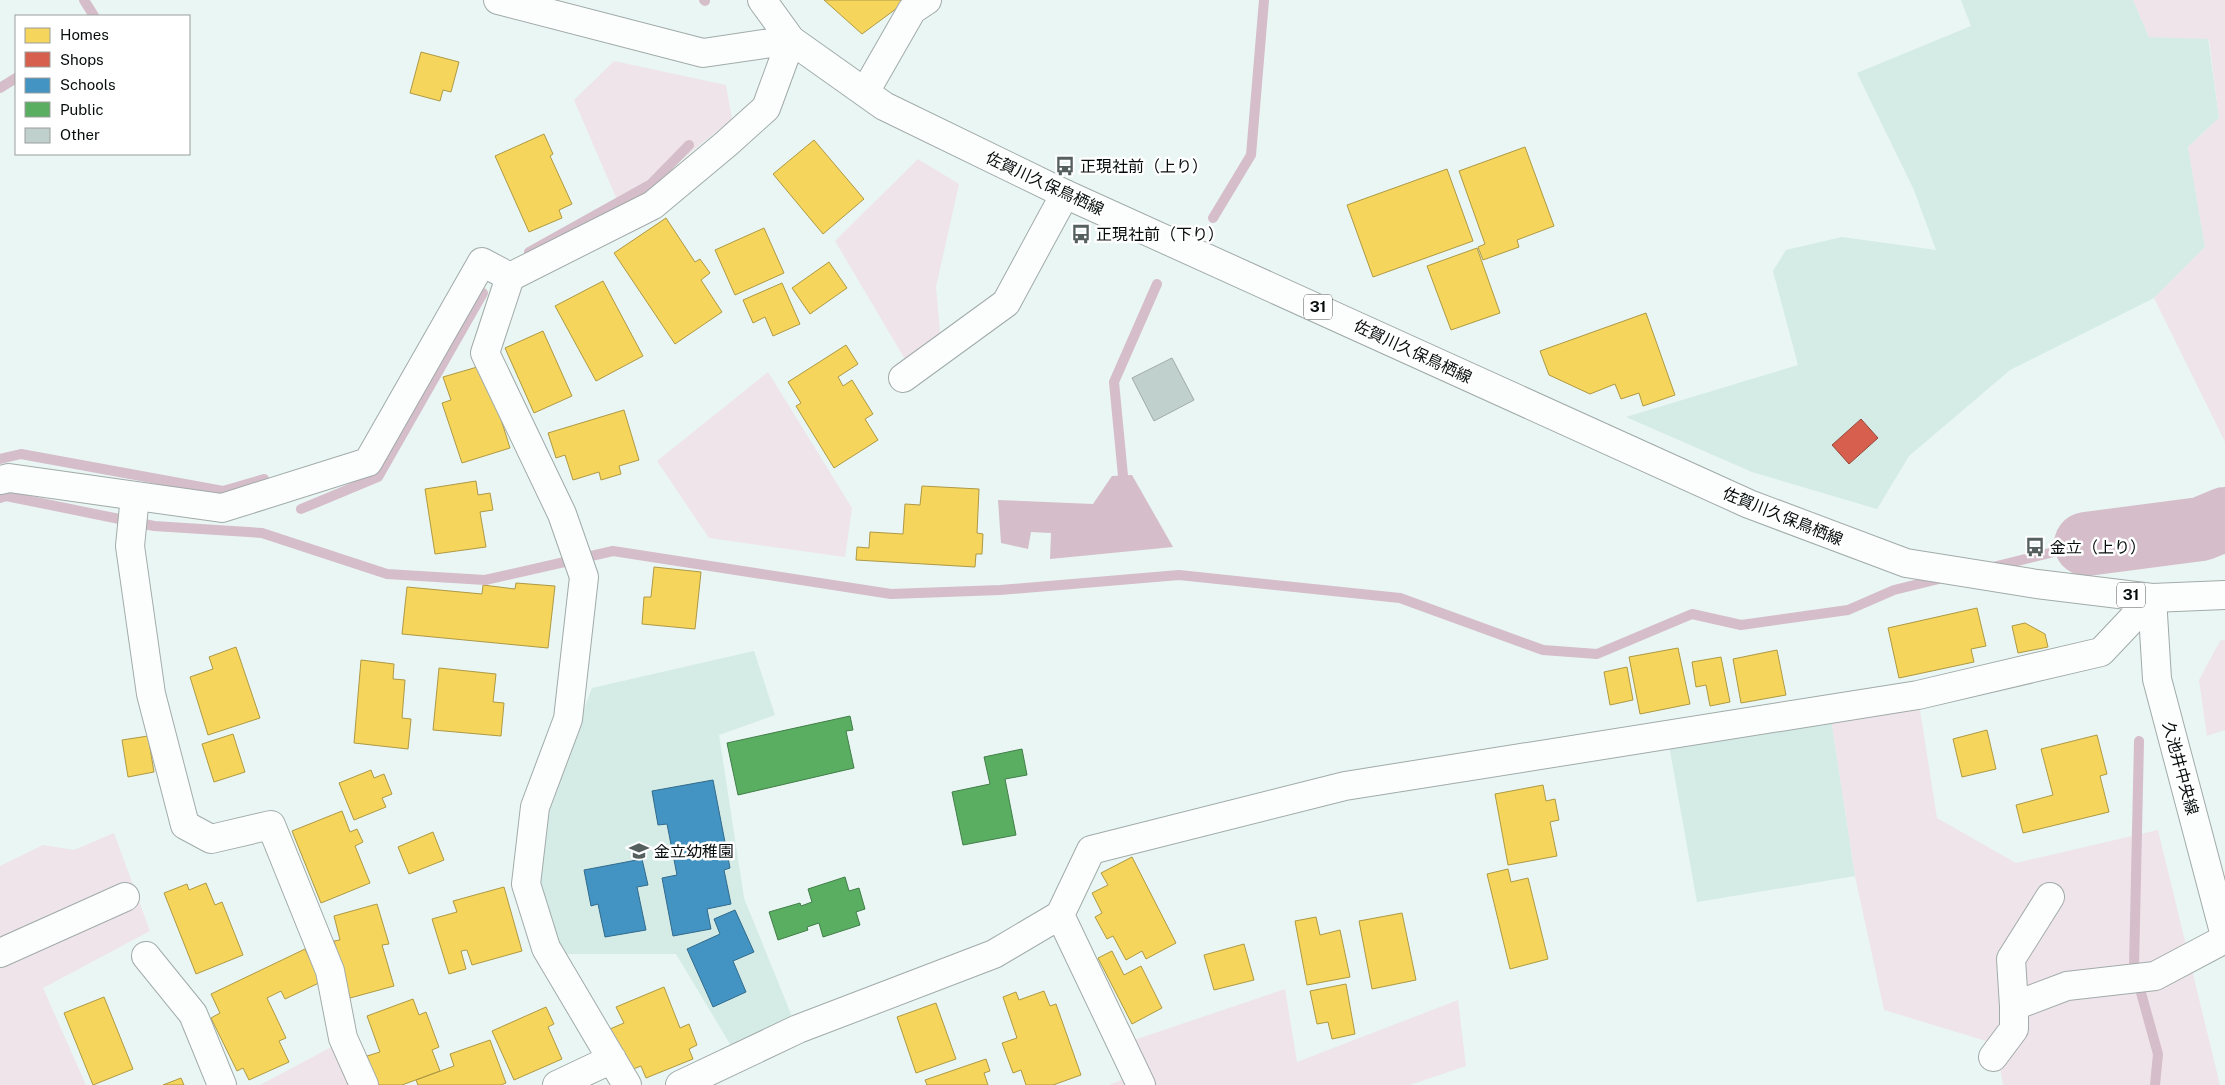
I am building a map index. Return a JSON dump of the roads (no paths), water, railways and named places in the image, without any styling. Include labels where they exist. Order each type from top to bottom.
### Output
[{"type":"street","points":[[498,0],[702,53],[791,40],[766,108],[726,144],[653,205],[510,277],[485,353],[562,514],[584,577],[568,719],[535,807],[526,884],[546,948],[628,1085]]},
{"type":"street","name":"佐賀川久保鳥栖線","points":[[762,0],[791,40],[884,106],[1065,194],[1749,504],[1906,563],[2037,584],[2152,598]]},
{"type":"street","points":[[865,92],[912,10],[927,0]]},
{"type":"street","points":[[903,378],[1006,303],[1065,194]]},
{"type":"street","points":[[0,480],[10,478],[222,508],[368,462],[482,262],[510,277]]},
{"type":"street","points":[[135,496],[130,546],[151,694],[185,825],[211,839],[271,825],[330,971],[343,1038],[364,1085]]},
{"type":"street","name":"31","points":[[2152,598],[2225,595]]},
{"type":"street","points":[[680,1085],[798,1028],[994,954],[1060,915],[1091,850],[1345,786],[1918,695],[2102,652],[2152,598]]},
{"type":"street","name":"久池井中央線","points":[[2152,598],[2157,679],[2225,938]]},
{"type":"street","points":[[0,953],[125,897]]},
{"type":"street","points":[[1993,1057],[2014,1029],[2011,959],[2050,897]]},
{"type":"street","points":[[1060,915],[1141,1085]]},
{"type":"street","points":[[2014,1006],[2067,986],[2155,976],[2225,938]]},
{"type":"street","points":[[146,956],[193,1014],[222,1085]]},
{"type":"street","points":[[557,1085],[612,1059]]},
{"type":"waterway","points":[[84,0],[93,15]]},
{"type":"waterway","points":[[1213,218],[1251,155],[1264,0]]},
{"type":"waterway","points":[[0,88],[15,79]]},
{"type":"waterway","points":[[529,252],[651,184],[689,145]]},
{"type":"waterway","points":[[1123,476],[1114,382],[1157,284]]},
{"type":"waterway","points":[[301,509],[378,477],[483,293]]},
{"type":"waterway","points":[[0,459],[21,454],[223,491],[264,479]]},
{"type":"waterway","points":[[0,498],[6,496],[154,526],[262,533],[387,574],[485,580],[613,551],[891,594],[1000,590],[1179,575],[1400,598],[1543,650],[1597,654],[1692,614],[1741,625],[1848,610],[1894,590],[1943,578]]},
{"type":"waterway","points":[[2086,544],[2201,529],[2225,519]]},
{"type":"waterway","points":[[1989,568],[2086,544]]},
{"type":"waterway","points":[[2134,967],[2139,741]]},
{"type":"waterway","points":[[2140,989],[2158,1054],[2155,1085]]},
{"type":"place","name":"正現社前（上り）","points":[[1065,166]]},
{"type":"place","name":"正現社前（下り）","points":[[1081,234]]},
{"type":"place","name":"金立（上り）","points":[[2035,547]]},
{"type":"place","name":"金立幼稚園","points":[[639,851]]}]
